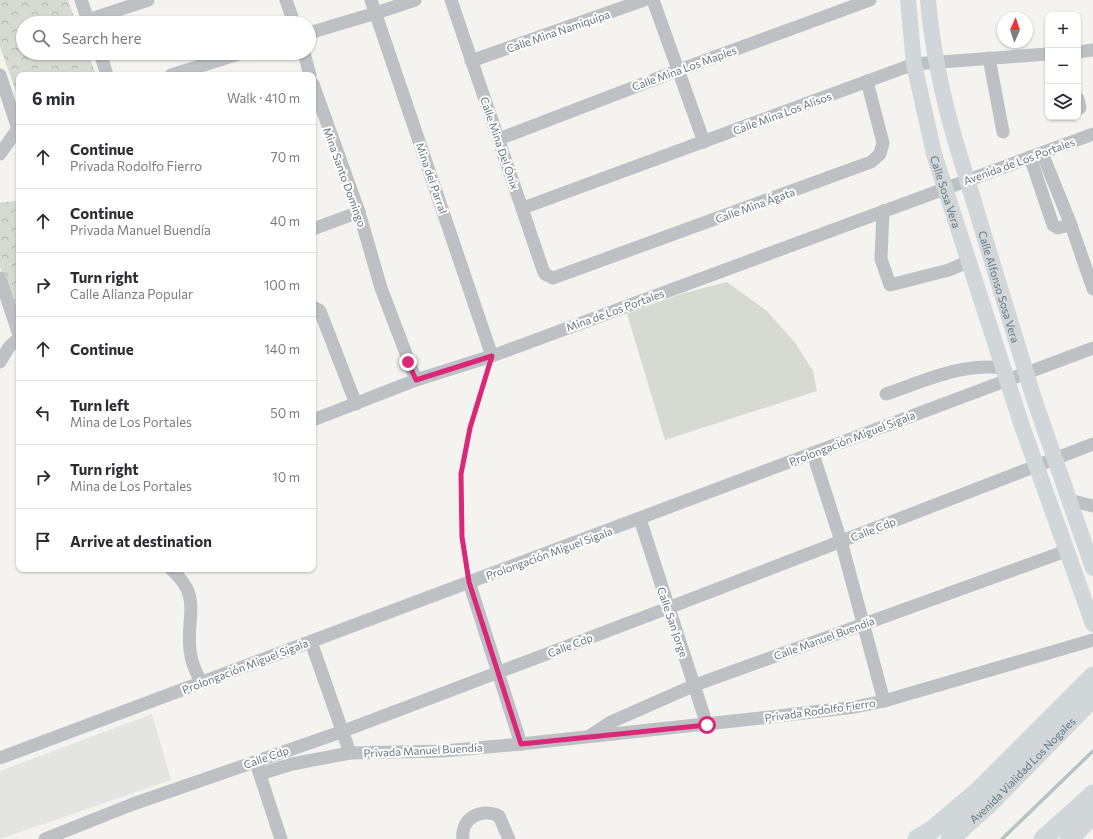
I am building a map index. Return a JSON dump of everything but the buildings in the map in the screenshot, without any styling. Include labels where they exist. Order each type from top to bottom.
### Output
[{"type":"highway","points":[[918,839],[932,830],[978,791],[1093,676]]},
{"type":"highway","name":"Avenida Vialidad Los Nogales","points":[[950,839],[989,804],[1093,698]]},
{"type":"highway","points":[[1043,839],[1093,794]]},
{"type":"highway","points":[[1069,839],[1093,815]]},
{"type":"main road","name":"Calle Sosa Vera","points":[[908,0],[914,64],[934,154],[1006,373]]},
{"type":"main road","name":"Calle Alfonso Sosa Vera","points":[[928,0],[936,61],[945,105],[1054,458],[1092,566]]},
{"type":"main road","points":[[1006,373],[1036,465],[1093,624]]},
{"type":"main road","points":[[1074,570],[1092,566]]},
{"type":"street","points":[[81,0],[86,16]]},
{"type":"street","points":[[104,16],[148,0]]},
{"type":"street","points":[[286,0],[292,16]]},
{"type":"street","name":"Mina del Parral","points":[[372,0],[492,356]]},
{"type":"street","points":[[316,31],[415,0]]},
{"type":"street","name":"Calle Mina Del Ónix","points":[[450,0],[523,208],[543,270],[548,276],[556,278]]},
{"type":"street","name":"Calle Mina Namiquipa","points":[[472,61],[644,0]]},
{"type":"street","points":[[653,0],[704,142]]},
{"type":"street","name":"Calle Mina Los Maples","points":[[499,139],[679,70],[870,0]]},
{"type":"street","points":[[1081,52],[1093,50]]},
{"type":"street","name":"Calle Mina Los Alisos","points":[[523,208],[914,64],[936,61],[1045,54]]},
{"type":"street","points":[[988,58],[1003,132]]},
{"type":"street","points":[[102,60],[106,72]]},
{"type":"street","points":[[181,72],[219,60]]},
{"type":"street","points":[[306,60],[309,72]]},
{"type":"street","points":[[0,75],[16,123]]},
{"type":"street","name":"Calle Mina Ágata","points":[[556,278],[871,162],[880,154],[883,143],[866,81]]},
{"type":"street","name":"Mina Santo Domingo","points":[[317,110],[359,212],[381,288],[416,380]]},
{"type":"street","points":[[0,154],[16,132]]},
{"type":"street","name":"Avenida de Los Portales","points":[[945,188],[1093,134]]},
{"type":"street","points":[[1042,153],[1072,225],[1093,289]]},
{"type":"street","points":[[1030,157],[1053,225],[1058,228],[1072,225]]},
{"type":"street","name":"Mina de Los Portales","points":[[316,419],[416,380],[492,356],[945,188]]},
{"type":"street","points":[[883,211],[881,259],[890,285],[949,270],[969,261]]},
{"type":"street","points":[[316,228],[359,212]]},
{"type":"street","points":[[0,278],[16,326]]},
{"type":"street","points":[[316,309],[320,311],[356,404]]},
{"type":"street","points":[[0,362],[9,347],[16,341]]},
{"type":"street","name":"Prolongación Miguel Sigala","points":[[0,758],[813,454],[1006,373],[1027,372],[1093,348]]},
{"type":"street","points":[[886,394],[966,368],[987,366],[1006,373]]},
{"type":"street","name":"Calle Cdp","points":[[45,839],[134,804],[255,760],[341,732],[1093,444]]},
{"type":"street","points":[[813,454],[841,541],[884,701]]},
{"type":"street","points":[[1069,500],[1093,506]]},
{"type":"street","name":"Calle San Jorge","points":[[640,519],[707,725]]},
{"type":"street","name":"Calle Manuel Buendía","points":[[587,737],[611,722],[695,685],[1066,551]]},
{"type":"street","points":[[174,572],[182,579],[188,589],[191,616],[190,651],[195,669],[201,682]]},
{"type":"street","points":[[469,582],[521,744]]},
{"type":"street","name":"Privada Rodolfo Fierro","points":[[587,737],[707,725],[855,707],[884,701],[1093,640]]},
{"type":"street","points":[[311,642],[341,732],[350,753]]},
{"type":"street","name":"Privada Manuel Buendía","points":[[260,774],[292,764],[350,753],[443,751],[587,737]]},
{"type":"street","points":[[255,760],[281,839]]},
{"type":"street","points":[[463,839],[462,832],[466,822],[471,817],[488,812],[499,816],[509,839]]},
{"type":"path","points":[[469,582],[462,537],[461,474],[470,428],[492,356]]},
{"type":"shaded area","points":[[152,714],[171,780],[0,839],[0,771]]},
{"type":"green space","points":[[0,0],[68,0],[74,16],[16,16],[16,60],[91,60],[95,72],[16,72],[16,92],[0,47]]},
{"type":"green space","points":[[16,200],[16,314],[0,267],[0,203]]},
{"type":"green space","points":[[727,282],[767,311],[796,344],[813,371],[817,391],[665,440],[627,314],[681,294]]},
{"type":"waterway","points":[[1002,839],[1093,751]]},
{"type":"route","points":[[408,362],[416,380],[492,356],[470,428],[461,474],[462,537],[469,582],[521,744],[707,725]]}]
